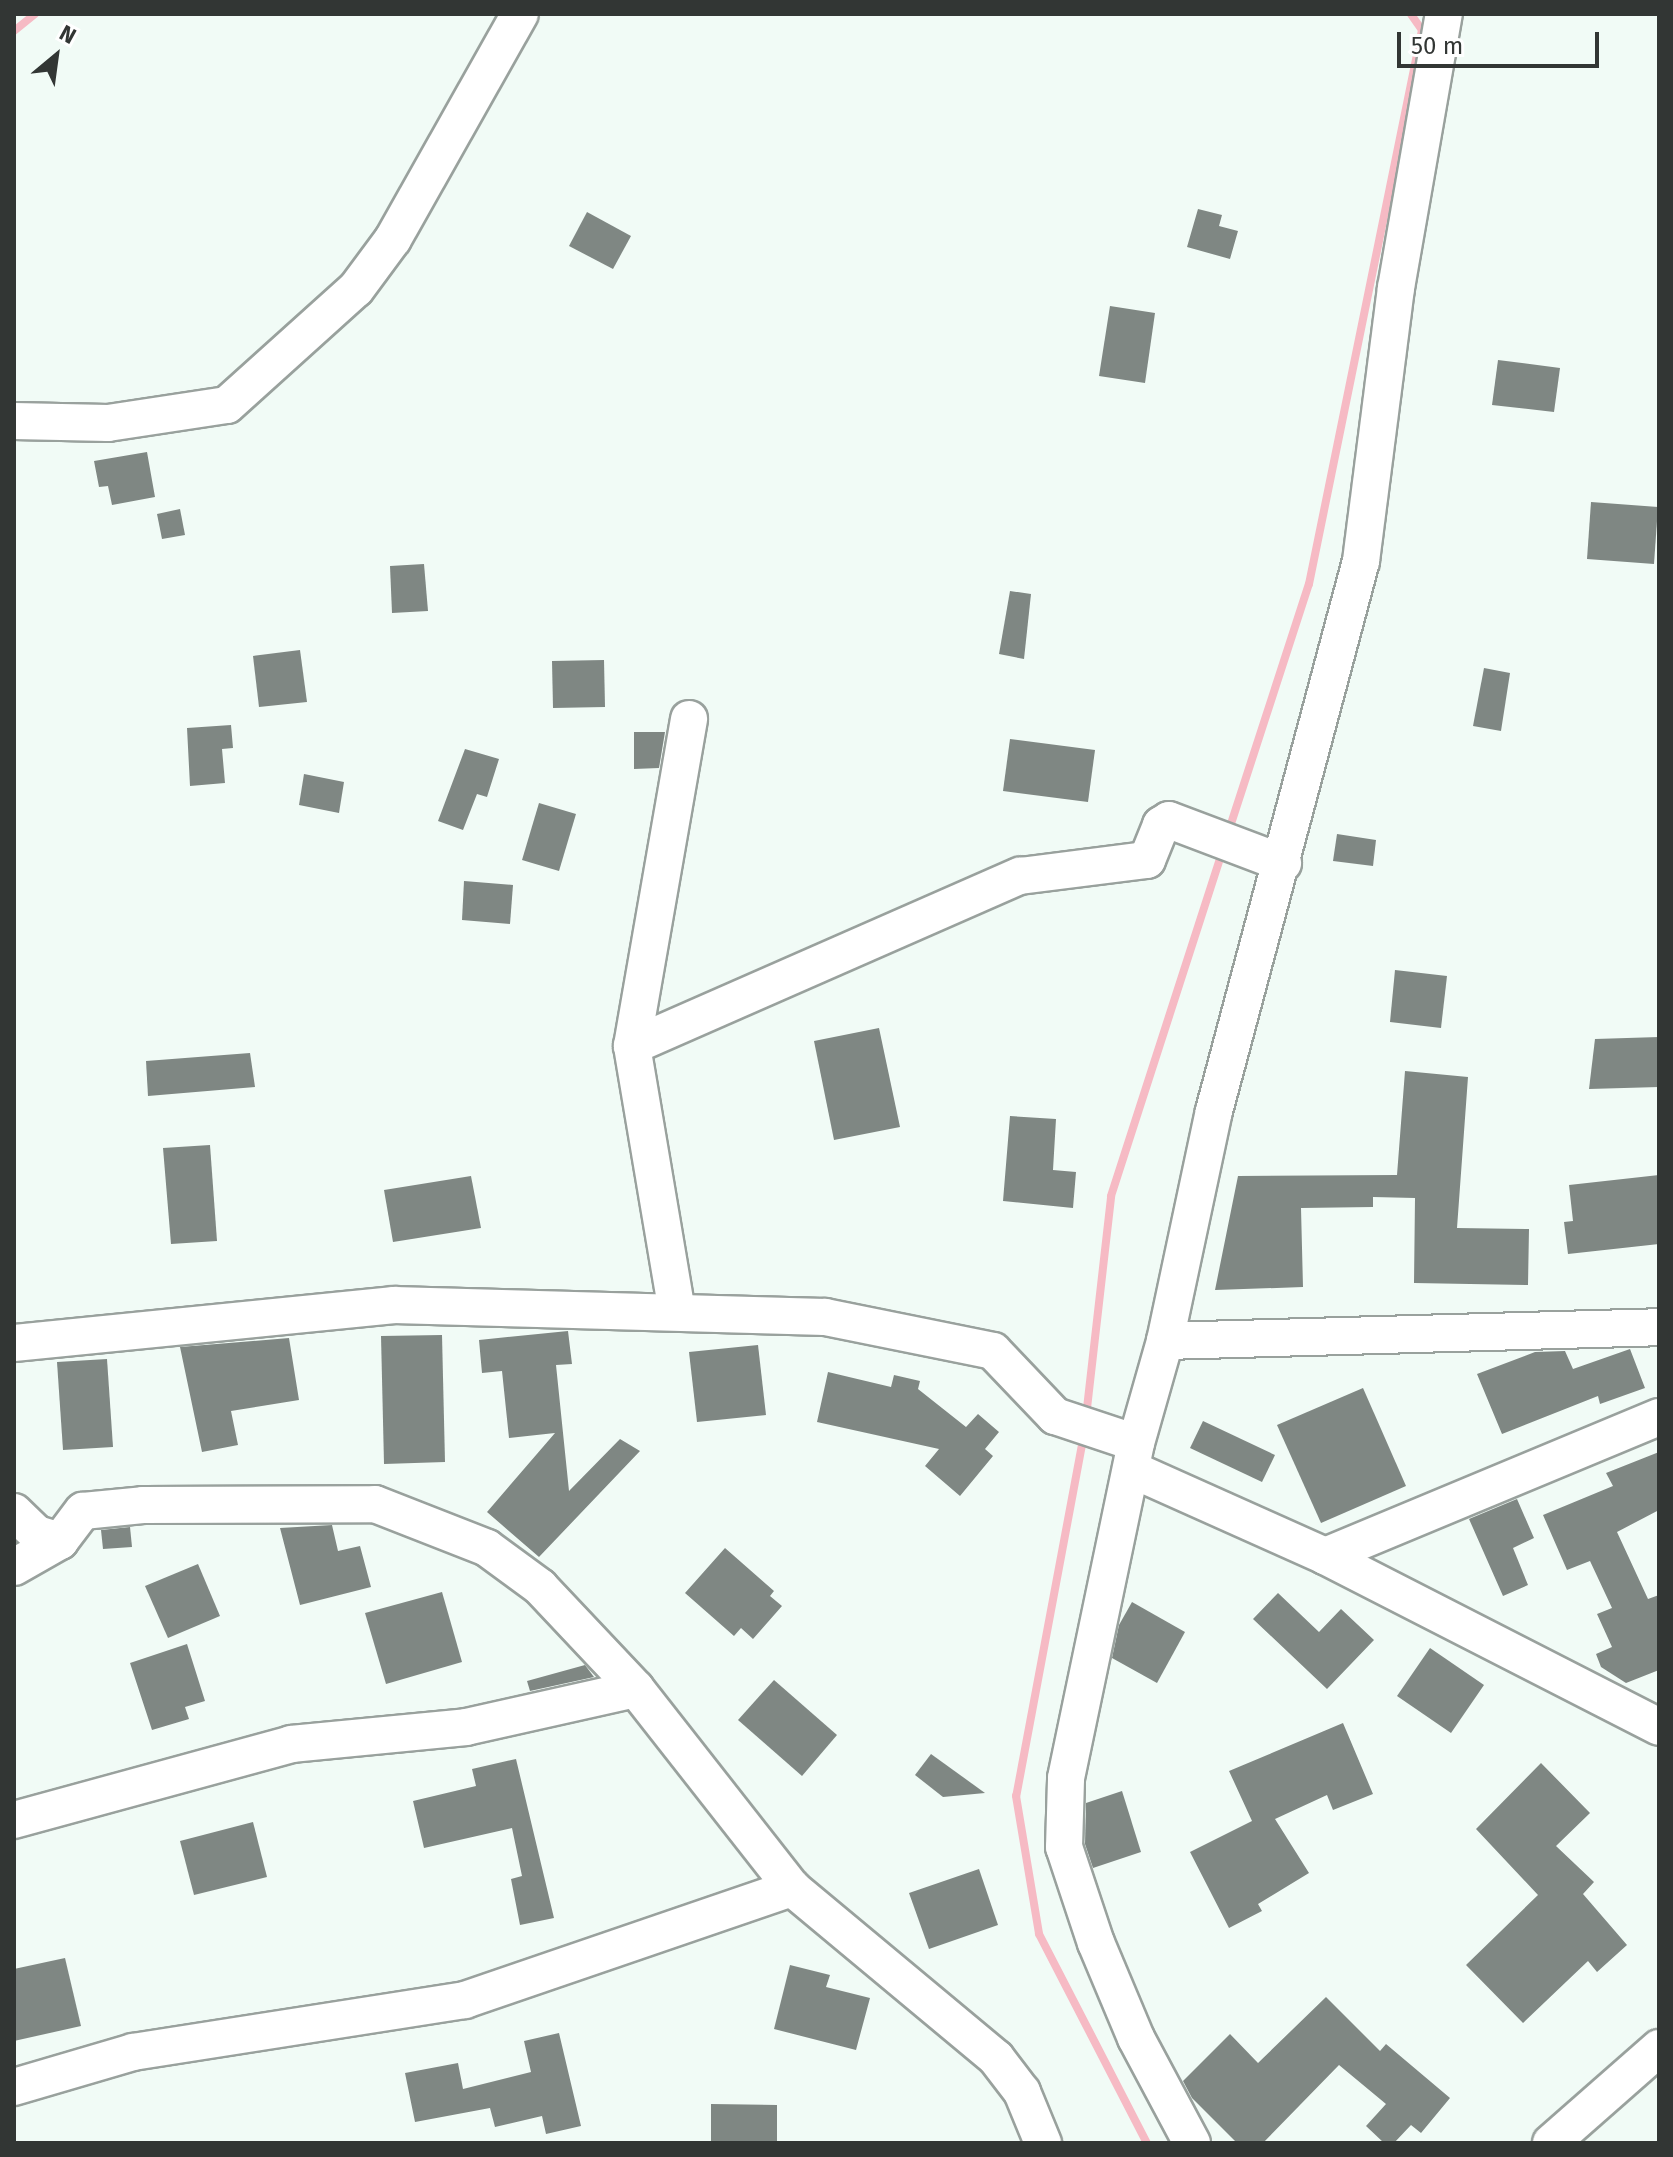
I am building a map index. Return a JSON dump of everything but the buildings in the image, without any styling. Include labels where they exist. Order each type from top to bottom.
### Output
[{"type":"street","points":[[14,421],[108,423],[227,405],[356,289],[393,239],[520,14]]},
{"type":"street","points":[[1192,2143],[1136,2038],[1064,1847],[1066,1778],[1129,1451],[1165,1341],[1270,858],[1361,561],[1396,288],[1444,14]]},
{"type":"street","points":[[677,1312],[632,1046],[689,719]]},
{"type":"street","points":[[632,1046],[1020,876],[1134,865],[1147,860],[1161,825],[1169,820],[1270,858]]},
{"type":"street","points":[[14,1343],[394,1305],[825,1317],[993,1351],[1055,1416],[1129,1451],[1325,1556],[1659,1727]]},
{"type":"street","points":[[1165,1341],[1659,1327]]},
{"type":"street","points":[[1325,1556],[1659,1417]]},
{"type":"street","points":[[14,1567],[60,1541],[83,1511],[143,1505],[375,1504],[435,1523],[487,1548],[540,1587],[636,1689],[792,1888],[996,2058],[1022,2092],[1043,2143]]},
{"type":"street","points":[[14,1512],[37,1534],[60,1541]]},
{"type":"street","points":[[14,1820],[291,1744],[466,1727],[636,1689]]},
{"type":"street","points":[[14,2087],[133,2052],[465,2000],[792,1888]]},
{"type":"street","points":[[1551,2143],[1659,2048]]},
{"type":"waterway","points":[[14,31],[35,14]]},
{"type":"waterway","points":[[1228,833],[1309,584],[1422,30],[1411,14]]},
{"type":"waterway","points":[[1086,1417],[1111,1196],[1223,850]]},
{"type":"waterway","points":[[1084,1434],[1016,1796],[1039,1934],[1147,2143]]}]
